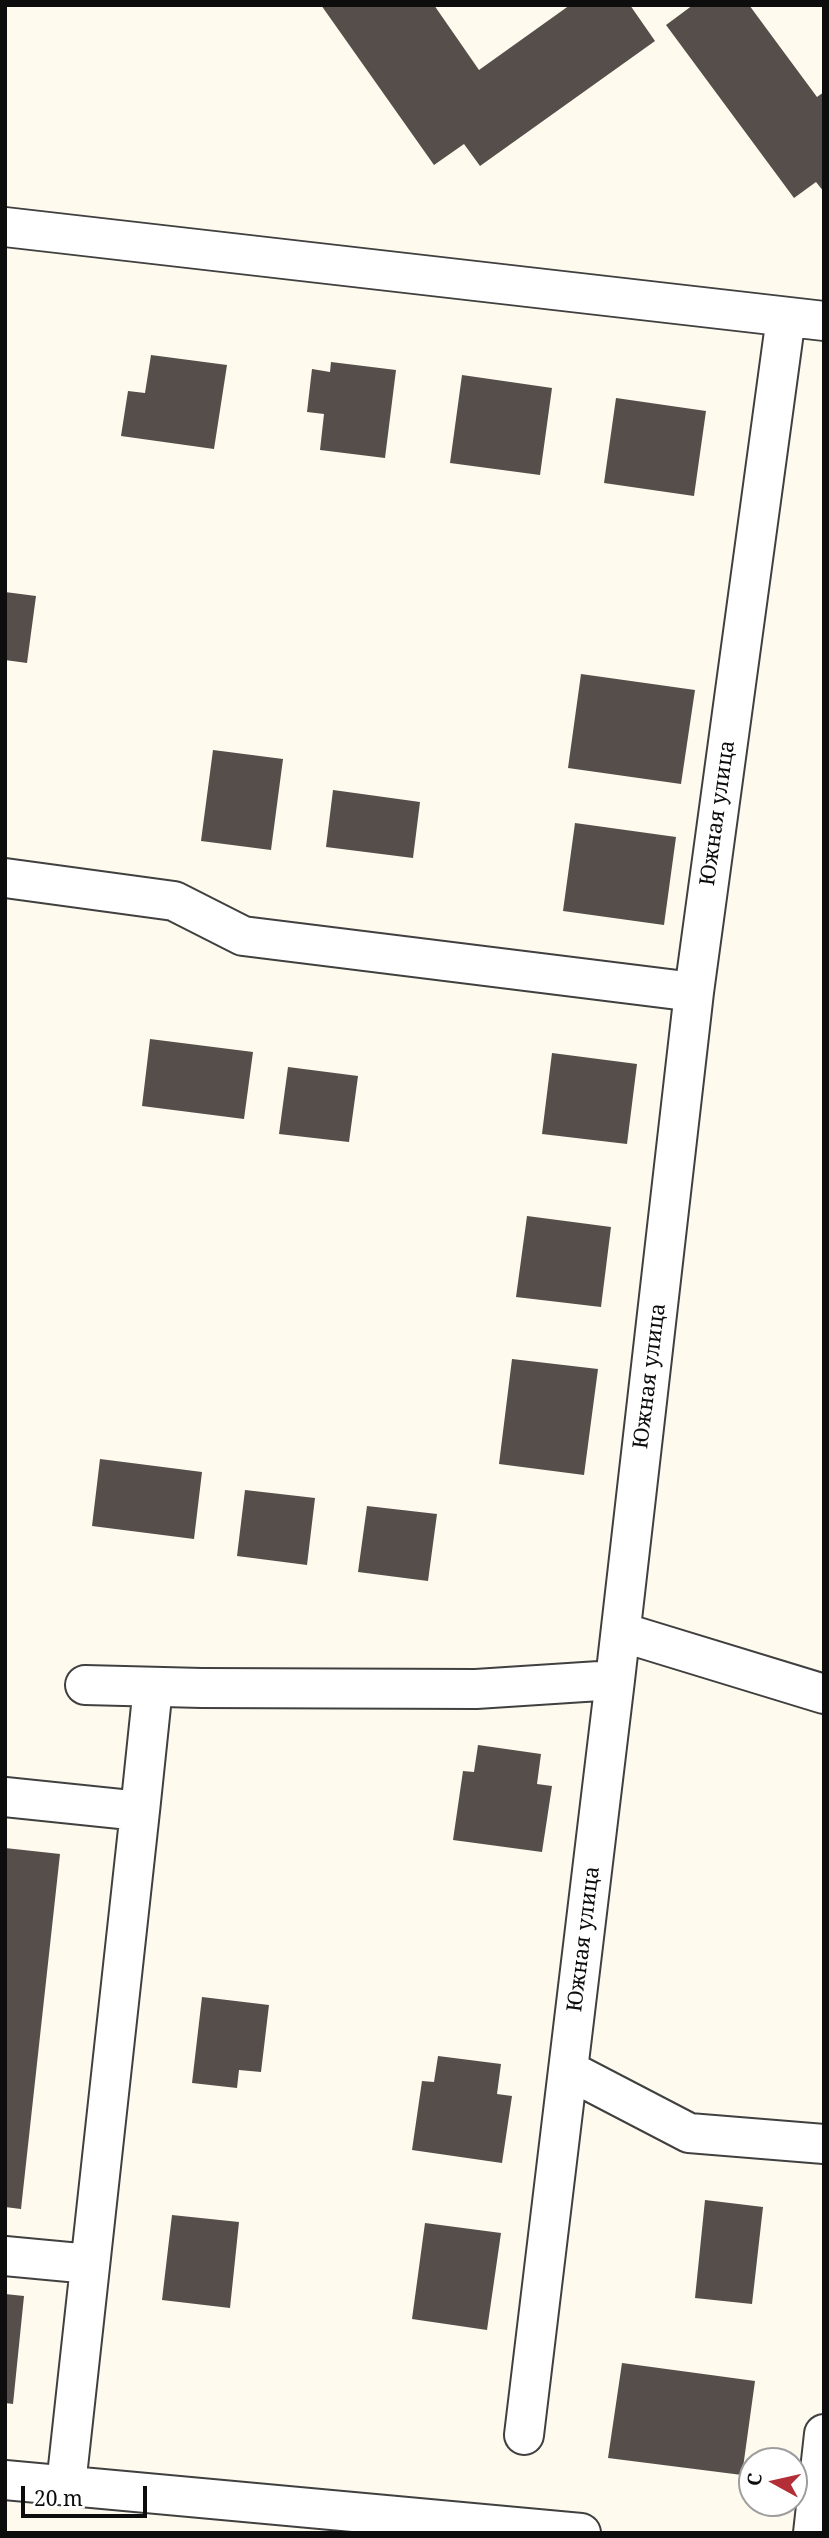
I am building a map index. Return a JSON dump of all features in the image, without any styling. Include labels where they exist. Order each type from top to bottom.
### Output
[{"type":"street","points":[[5,227],[824,321]]},
{"type":"street","name":"Южная улица","points":[[524,2435],[621,1632],[694,992],[786,317]]},
{"type":"street","points":[[5,878],[174,901],[243,936],[694,992]]},
{"type":"street","points":[[621,1632],[824,1694]]},
{"type":"street","points":[[85,1685],[476,1689],[615,1680]]},
{"type":"street","points":[[66,2485],[153,1687]]},
{"type":"street","points":[[5,1797],[140,1811]]},
{"type":"street","points":[[568,2070],[689,2133],[824,2144]]},
{"type":"street","points":[[5,2256],[90,2264]]},
{"type":"street","points":[[813,2533],[824,2434]]},
{"type":"street","points":[[5,2480],[66,2485],[324,2521],[581,2533]]},
{"type":"building","points":[[321,5],[434,5],[479,70],[570,5],[630,5],[655,41],[480,166],[464,144],[434,165]]},
{"type":"building","points":[[693,5],[749,5],[817,97],[824,92],[824,192],[816,182],[794,198],[666,25]]},
{"type":"building","points":[[151,355],[227,365],[214,449],[121,436],[128,391],[145,393]]},
{"type":"building","points":[[331,362],[396,370],[385,458],[320,450],[324,414],[307,412],[312,369],[330,372]]},
{"type":"building","points":[[462,375],[552,388],[540,475],[450,463]]},
{"type":"building","points":[[616,398],[706,411],[694,496],[604,483]]},
{"type":"building","points":[[5,592],[36,596],[27,663],[5,660]]},
{"type":"building","points":[[581,674],[695,690],[681,784],[568,768]]},
{"type":"building","points":[[213,750],[283,759],[271,850],[201,841]]},
{"type":"building","points":[[333,790],[420,802],[413,858],[326,847]]},
{"type":"building","points":[[575,823],[676,837],[664,925],[563,911]]},
{"type":"building","points":[[150,1039],[253,1052],[244,1119],[142,1106]]},
{"type":"building","points":[[552,1053],[637,1064],[627,1144],[542,1134]]},
{"type":"building","points":[[288,1067],[358,1076],[349,1142],[279,1134]]},
{"type":"building","points":[[527,1216],[611,1227],[601,1307],[516,1297]]},
{"type":"building","points":[[512,1359],[598,1369],[584,1475],[499,1464]]},
{"type":"building","points":[[100,1459],[202,1472],[194,1539],[92,1526]]},
{"type":"building","points":[[245,1490],[315,1498],[307,1565],[237,1556]]},
{"type":"building","points":[[367,1506],[437,1514],[428,1581],[358,1572]]},
{"type":"building","points":[[478,1745],[541,1754],[537,1784],[552,1786],[542,1852],[453,1840],[463,1771],[474,1772]]},
{"type":"building","points":[[5,1848],[60,1854],[21,2209],[5,2207]]},
{"type":"building","points":[[202,1997],[269,2005],[261,2072],[239,2070],[237,2088],[192,2083]]},
{"type":"building","points":[[438,2056],[501,2064],[497,2094],[512,2096],[502,2163],[412,2150],[422,2081],[434,2082]]},
{"type":"building","points":[[705,2200],[763,2207],[752,2304],[695,2298]]},
{"type":"building","points":[[172,2215],[239,2222],[230,2308],[162,2300]]},
{"type":"building","points":[[425,2223],[501,2233],[487,2330],[412,2319]]},
{"type":"building","points":[[5,2294],[24,2296],[13,2404],[5,2403]]},
{"type":"building","points":[[622,2363],[755,2381],[746,2447],[738,2447],[738,2474],[608,2458]]}]
